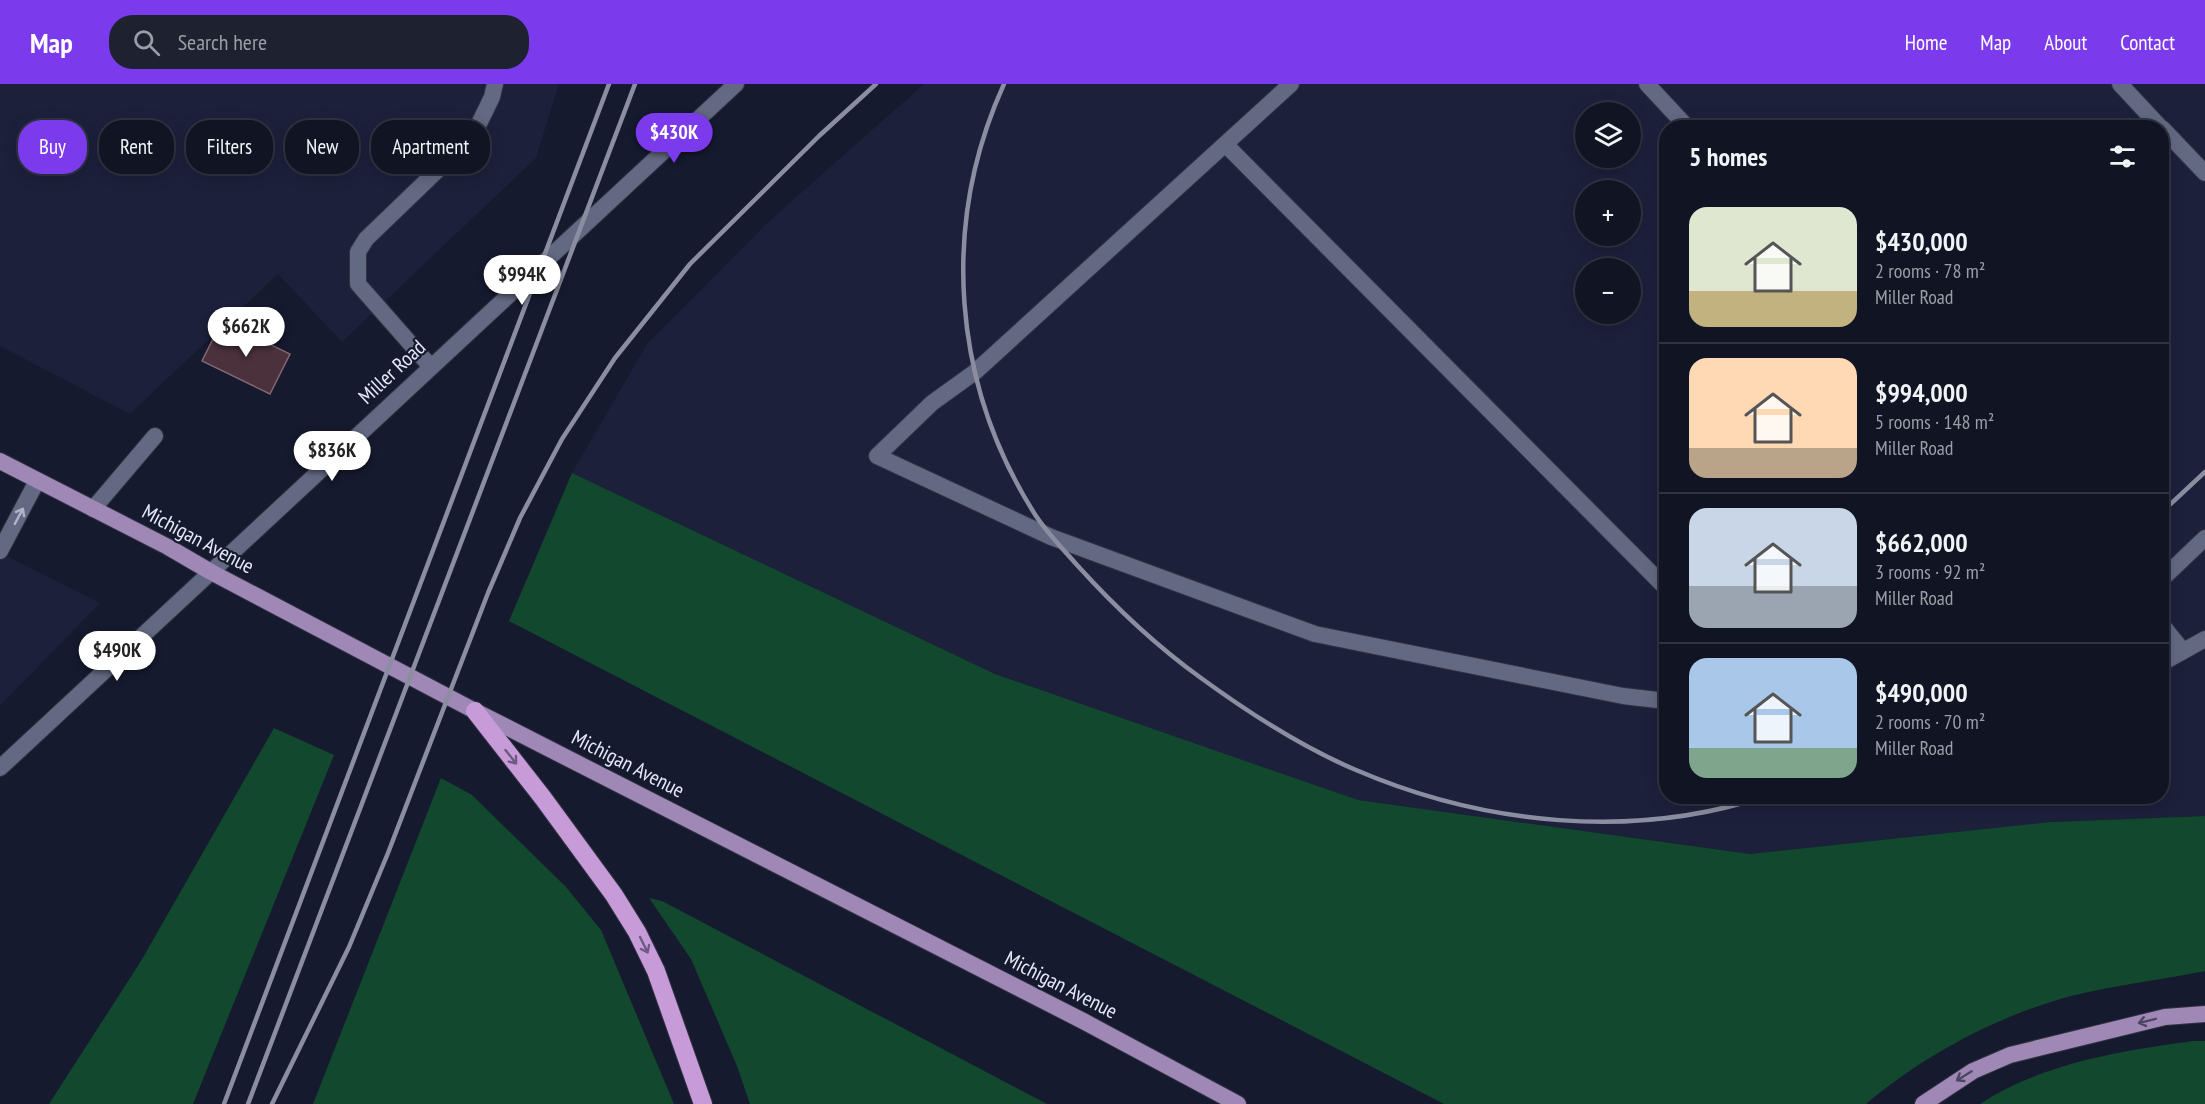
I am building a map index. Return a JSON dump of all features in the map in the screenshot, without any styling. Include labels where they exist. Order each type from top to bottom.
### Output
[{"type":"highway","points":[[474,711],[575,842],[614,895],[637,932],[656,971],[703,1104]]},
{"type":"main road","name":"Michigan Avenue","points":[[0,461],[168,547],[474,711],[1085,1022],[1238,1104]]},
{"type":"main road","points":[[1923,1104],[1973,1071],[2010,1055],[2165,1017],[2205,1014]]},
{"type":"street","points":[[431,367],[358,284],[358,252],[366,239],[473,136],[492,97],[495,84]]},
{"type":"street","name":"Miller Road","points":[[0,768],[736,84]]},
{"type":"street","points":[[1291,84],[975,372],[932,403],[877,456],[1051,537],[1316,634],[1623,696],[1659,700]]},
{"type":"street","points":[[1647,84],[1681,120]]},
{"type":"street","points":[[2127,86],[2155,120]]},
{"type":"street","points":[[2169,136],[2205,173]]},
{"type":"street","points":[[1226,145],[1659,581]]},
{"type":"street","points":[[93,509],[155,436]]},
{"type":"street","points":[[0,551],[37,481]]},
{"type":"street","points":[[2169,572],[2205,538]]},
{"type":"street","points":[[2169,634],[2183,651]]},
{"type":"street","points":[[2169,659],[2205,639]]},
{"type":"shaded area","points":[[0,84],[559,84],[536,158],[342,342],[278,274],[130,414],[0,346]]},
{"type":"shaded area","points":[[924,84],[2205,84],[2205,816],[2051,822],[1750,854],[1358,800],[995,674],[572,473],[647,344],[766,224]]},
{"type":"shaded area","points":[[0,553],[100,603],[0,706]]},
{"type":"green space","points":[[572,473],[995,674],[1358,800],[1750,854],[2051,822],[2205,816],[2205,971],[2088,992],[2016,1014],[1963,1039],[1912,1069],[1866,1104],[1444,1104],[509,621]]},
{"type":"green space","points":[[274,728],[334,755],[193,1104],[49,1104],[141,961]]},
{"type":"green space","points":[[441,778],[472,795],[566,887],[601,930],[674,1104],[313,1104]]},
{"type":"green space","points":[[649,898],[662,901],[1047,1104],[750,1104],[737,1066],[691,959]]},
{"type":"green space","points":[[2205,1041],[2205,1104],[1980,1104],[2030,1078],[2083,1061],[2138,1049]]},
{"type":"building","points":[[222,321],[290,354],[270,394],[202,361]]},
{"type":"railway","points":[[224,1104],[609,84]]},
{"type":"railway","points":[[248,1104],[635,84]]},
{"type":"railway","points":[[272,1104],[349,947],[388,853],[488,593],[520,518],[562,439],[615,358],[690,264],[819,136],[876,84]]},
{"type":"railway","points":[[1004,84],[984,138],[970,193],[964,248],[965,304],[972,359],[987,413],[1008,466],[1036,516],[1106,596],[1168,652],[1201,678],[1257,716],[1295,740],[1336,761],[1405,789],[1507,814],[1559,820],[1612,822],[1664,818],[1737,804]]},
{"type":"railway","points":[[2169,505],[2205,472]]}]
